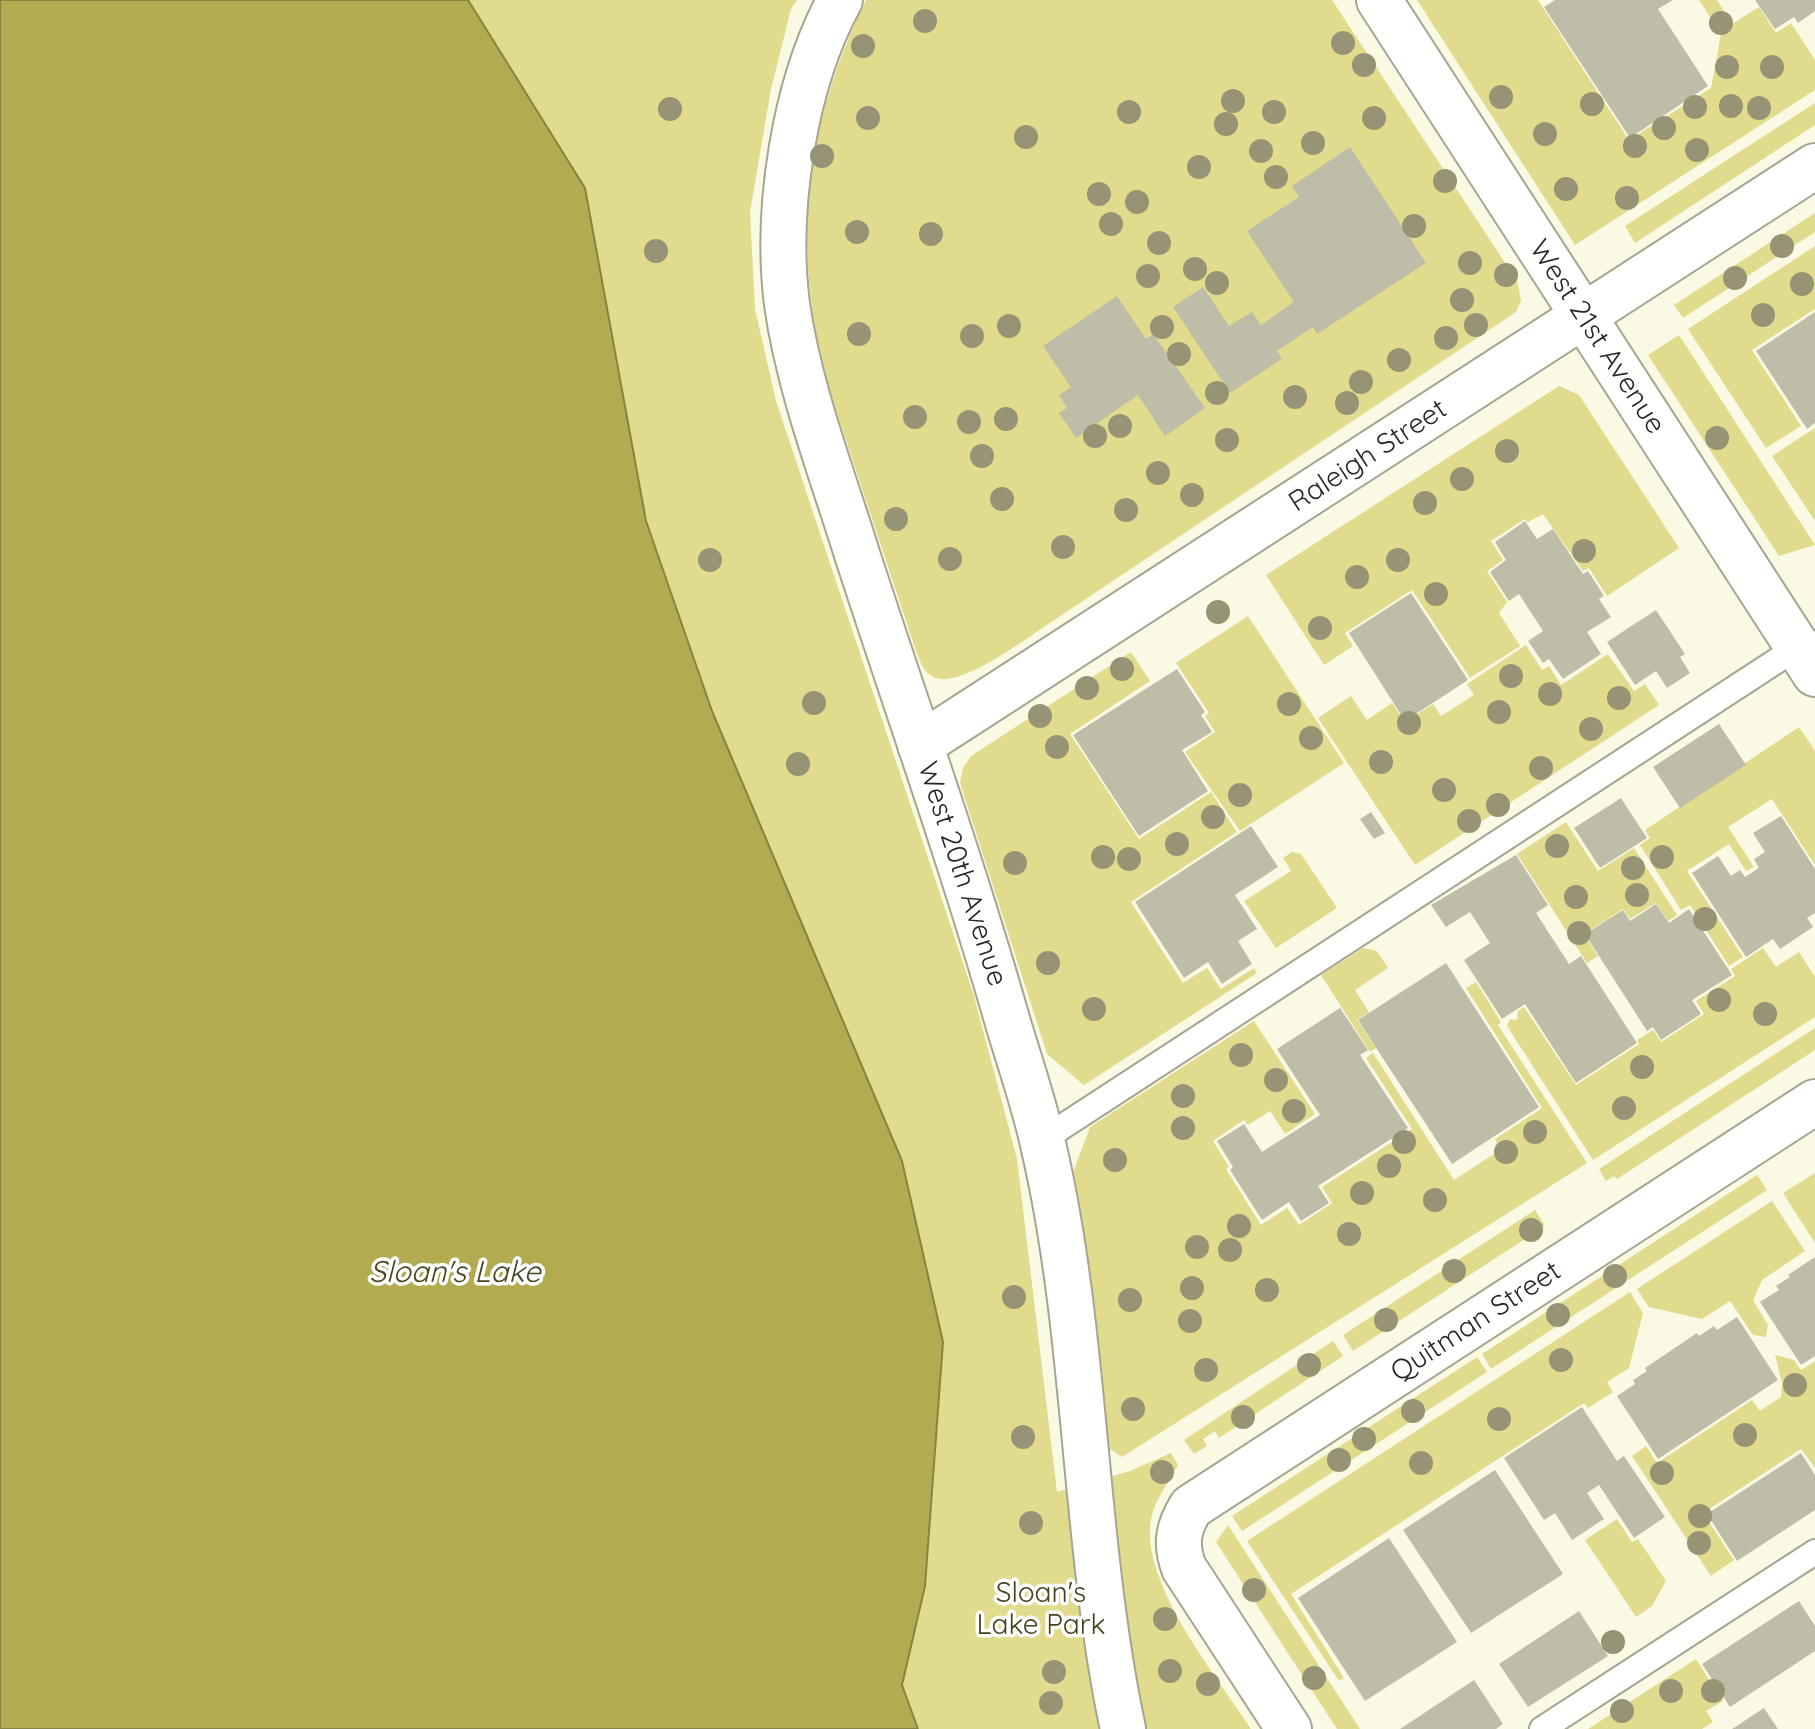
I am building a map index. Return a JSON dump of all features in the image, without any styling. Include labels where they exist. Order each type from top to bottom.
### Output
[{"type":"street","name":"West 20th Avenue","points":[[840,0],[826,27],[788,171],[784,244],[787,305],[799,362],[833,479],[979,922],[1042,1140],[1069,1296],[1109,1662],[1123,1729]]},
{"type":"street","name":"West 21st Avenue","points":[[1379,0],[1583,317],[1809,652]]},
{"type":"street","name":"Raleigh Street","points":[[920,745],[1815,166]]},
{"type":"street","name":"Quitman Street","points":[[1289,1729],[1184,1568],[1178,1538],[1182,1522],[1191,1507],[1815,1102]]},
{"type":"lane","points":[[1042,1140],[1809,652]]},
{"type":"lane","points":[[1542,1729],[1815,1552]]},
{"type":"green space","name":"Sloan's Lake Park","points":[[468,0],[797,0],[791,9],[771,89],[750,212],[755,309],[776,401],[974,996],[1017,1159],[1057,1492],[1130,1471],[1171,1453],[1178,1465],[1152,1515],[1150,1540],[1156,1568],[1183,1626],[1251,1729],[918,1729],[902,1685],[925,1586],[902,1161],[712,711],[646,521],[585,188]]},
{"type":"green space","points":[[866,0],[1332,0],[1517,281],[1521,300],[1516,312],[1010,650],[959,676],[945,679],[933,677],[924,669],[916,651],[826,380],[809,280],[807,233],[817,140],[845,47]]},
{"type":"green space","points":[[1417,0],[1538,0],[1629,140],[1711,88],[1721,34],[1699,0],[1717,0],[1732,24],[1759,7],[1776,33],[1791,23],[1815,60],[1815,90],[1575,245]]},
{"type":"green space","points":[[1815,103],[1815,125],[1635,243],[1625,226]]},
{"type":"green space","points":[[1815,213],[1815,232],[1683,318],[1674,305]]},
{"type":"green space","points":[[1815,246],[1815,309],[1752,350],[1801,426],[1766,448],[1688,329]]},
{"type":"green space","points":[[1679,335],[1815,545],[1779,556],[1648,355]]},
{"type":"green space","points":[[1559,386],[1579,395],[1679,548],[1607,596],[1589,568],[1583,571],[1543,514],[1528,522],[1525,519],[1491,541],[1503,560],[1487,571],[1507,602],[1499,613],[1520,646],[1470,678],[1412,590],[1345,633],[1353,646],[1324,665],[1266,575]]},
{"type":"green space","points":[[1815,428],[1815,521],[1772,456]]},
{"type":"green space","points":[[1248,616],[1344,763],[1240,831],[1185,752],[1215,732],[1205,716],[1209,713],[1176,663]]},
{"type":"green space","points":[[1526,645],[1542,670],[1549,666],[1561,685],[1608,654],[1634,691],[1645,684],[1659,705],[1415,865],[1318,718],[1351,696],[1367,720],[1392,703],[1405,722],[1433,704],[1441,716],[1474,695],[1467,684]]},
{"type":"green space","points":[[1131,652],[1150,681],[1070,734],[1139,839],[1211,792],[1237,832],[1131,902],[1183,983],[1207,968],[1221,989],[1254,968],[1257,973],[1084,1085],[1047,1054],[960,783],[963,768],[971,756]]},
{"type":"green space","points":[[1799,727],[1815,751],[1815,865],[1772,799],[1728,827],[1754,867],[1746,871],[1729,844],[1687,871],[1743,957],[1729,966],[1690,905],[1681,910],[1640,845],[1650,838],[1645,830]]},
{"type":"green space","points":[[1566,822],[1598,871],[1634,848],[1677,915],[1668,921],[1656,903],[1630,919],[1623,909],[1584,934],[1598,956],[1587,963],[1517,854]]},
{"type":"green space","points":[[1292,852],[1301,854],[1337,908],[1276,948],[1244,901],[1291,871],[1283,858]]},
{"type":"green space","points":[[1363,948],[1377,951],[1388,968],[1355,990],[1369,1012],[1357,1020],[1376,1048],[1370,1052],[1321,975]]},
{"type":"green space","points":[[1763,948],[1776,967],[1799,952],[1815,977],[1815,1017],[1593,1160],[1507,1026],[1510,1019],[1517,1020],[1518,1011],[1524,1007],[1576,1085],[1639,1044],[1637,1040],[1653,1030],[1661,1042],[1704,1014],[1696,1001],[1735,976],[1731,969]]},
{"type":"green space","points":[[1476,982],[1501,1022],[1498,1025],[1587,1163],[1122,1457],[1107,1447],[1074,1170],[1090,1127],[1254,1021],[1315,1114],[1285,1134],[1270,1111],[1248,1125],[1244,1120],[1213,1141],[1229,1167],[1226,1169],[1261,1225],[1287,1208],[1299,1225],[1332,1203],[1322,1187],[1412,1129],[1366,1058],[1373,1053],[1454,1180],[1500,1150],[1495,1139],[1542,1108],[1466,988]]},
{"type":"green space","points":[[1815,1028],[1815,1050],[1617,1179],[1614,1176],[1606,1181],[1599,1169]]},
{"type":"green space","points":[[1815,1173],[1815,1243],[1783,1193]]},
{"type":"green space","points":[[1757,1175],[1767,1190],[1491,1369],[1482,1354]]},
{"type":"green space","points":[[1772,1201],[1805,1251],[1762,1280],[1753,1300],[1768,1325],[1766,1337],[1753,1335],[1730,1301],[1702,1319],[1649,1307],[1637,1289]]},
{"type":"green space","points":[[1535,1210],[1545,1226],[1353,1351],[1343,1335]]},
{"type":"green space","points":[[1630,1292],[1643,1313],[1629,1368],[1607,1382],[1613,1392],[1588,1408],[1584,1403],[1291,1594],[1344,1678],[1339,1681],[1247,1541]]},
{"type":"green space","points":[[1333,1341],[1343,1356],[1219,1438],[1215,1431],[1203,1439],[1207,1446],[1194,1454],[1184,1440]]},
{"type":"green space","points":[[1775,1355],[1794,1360],[1801,1370],[1815,1361],[1815,1468],[1801,1449],[1703,1513],[1734,1560],[1711,1576],[1632,1456],[1646,1446],[1657,1463],[1752,1400],[1760,1411],[1781,1397],[1782,1383]]},
{"type":"green space","points":[[1477,1357],[1487,1372],[1242,1531],[1232,1516]]},
{"type":"green space","points":[[1617,1519],[1632,1542],[1638,1539],[1666,1581],[1652,1606],[1636,1617],[1585,1540]]},
{"type":"green space","points":[[1228,1525],[1360,1729],[1337,1729],[1216,1542]]},
{"type":"green space","points":[[1696,1659],[1723,1701],[1706,1711],[1713,1722],[1702,1729],[1588,1729]]},
{"type":"water","name":"Sloan's Lake","points":[[0,0],[468,0],[585,188],[646,521],[712,711],[902,1161],[943,1342],[925,1586],[902,1685],[918,1729],[0,1729]]},
{"type":"building","points":[[1555,0],[1673,0],[1658,9],[1708,86],[1630,138],[1544,7]]},
{"type":"building","points":[[1755,0],[1815,0],[1815,11],[1798,23],[1794,17],[1775,29]]},
{"type":"building","points":[[1350,147],[1426,263],[1317,334],[1313,327],[1277,351],[1282,359],[1230,393],[1173,307],[1203,287],[1229,326],[1252,312],[1261,325],[1294,302],[1247,231],[1299,197],[1292,186]]},
{"type":"building","points":[[1117,296],[1146,339],[1153,334],[1205,408],[1165,436],[1138,395],[1076,438],[1059,413],[1067,408],[1059,395],[1071,387],[1043,346]]},
{"type":"building","points":[[1815,312],[1815,423],[1807,429],[1756,351]]},
{"type":"building","points":[[1525,521],[1537,539],[1553,529],[1583,574],[1588,571],[1604,596],[1599,599],[1611,617],[1587,632],[1601,654],[1563,679],[1549,659],[1543,663],[1528,641],[1543,631],[1519,594],[1509,601],[1490,572],[1506,560],[1495,542]]},
{"type":"building","points":[[1411,593],[1468,680],[1405,721],[1349,633]]},
{"type":"building","points":[[1656,610],[1685,654],[1680,657],[1690,673],[1667,688],[1656,671],[1635,685],[1607,642]]},
{"type":"building","points":[[1177,669],[1205,712],[1201,715],[1212,732],[1182,750],[1208,791],[1139,836],[1073,735]]},
{"type":"building","points":[[1719,724],[1746,765],[1680,808],[1653,767]]},
{"type":"building","points":[[1621,798],[1647,838],[1600,868],[1574,828]]},
{"type":"building","points":[[1371,812],[1385,833],[1374,839],[1360,819]]},
{"type":"building","points":[[1781,816],[1815,869],[1815,913],[1807,918],[1813,927],[1780,949],[1773,939],[1746,957],[1692,873],[1718,856],[1731,876],[1740,870],[1745,877],[1759,868],[1754,859],[1765,852],[1753,833]]},
{"type":"building","points":[[1251,826],[1278,867],[1235,895],[1257,929],[1238,941],[1252,964],[1222,984],[1208,962],[1184,978],[1135,902]]},
{"type":"building","points":[[1516,855],[1548,905],[1536,913],[1569,964],[1581,956],[1637,1043],[1576,1083],[1525,1004],[1502,1019],[1464,960],[1490,943],[1470,912],[1446,927],[1431,905]]},
{"type":"building","points":[[1656,904],[1669,923],[1689,909],[1732,975],[1692,1000],[1701,1014],[1661,1040],[1653,1027],[1647,1031],[1585,934],[1623,910],[1630,921]]},
{"type":"building","points":[[1446,963],[1539,1107],[1452,1164],[1358,1020]]},
{"type":"building","points":[[1340,1008],[1368,1050],[1360,1055],[1408,1128],[1318,1186],[1329,1203],[1301,1221],[1289,1202],[1262,1220],[1230,1170],[1233,1167],[1217,1141],[1244,1124],[1262,1152],[1320,1115],[1277,1049]]},
{"type":"building","points":[[1815,1257],[1815,1356],[1801,1365],[1760,1302],[1779,1290],[1776,1286],[1790,1277],[1788,1275]]},
{"type":"building","points":[[1737,1317],[1778,1380],[1658,1459],[1617,1396],[1635,1384],[1633,1380],[1647,1371],[1645,1368],[1697,1333],[1699,1336],[1714,1326],[1717,1330]]},
{"type":"building","points":[[1582,1407],[1617,1461],[1624,1456],[1665,1517],[1634,1538],[1599,1485],[1587,1493],[1604,1519],[1572,1540],[1555,1513],[1544,1520],[1504,1458]]},
{"type":"building","points":[[1801,1453],[1815,1475],[1815,1510],[1737,1561],[1707,1514]]},
{"type":"building","points":[[1495,1470],[1563,1574],[1471,1633],[1403,1530]]},
{"type":"building","points":[[1389,1538],[1457,1642],[1365,1701],[1298,1598]]},
{"type":"building","points":[[1799,1601],[1815,1626],[1815,1651],[1730,1707],[1702,1664]]},
{"type":"building","points":[[1579,1611],[1608,1656],[1528,1707],[1499,1664]]},
{"type":"building","points":[[1474,1680],[1503,1724],[1496,1729],[1400,1729]]},
{"type":"building","points":[[1764,1708],[1778,1729],[1732,1729]]}]
